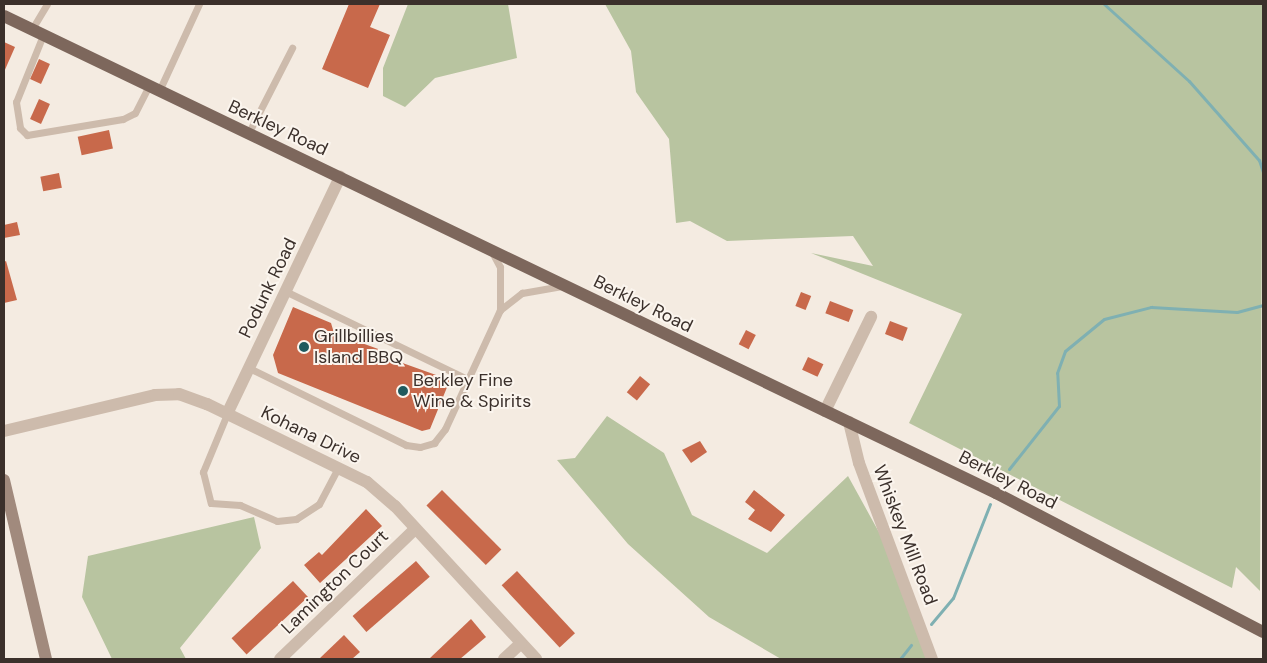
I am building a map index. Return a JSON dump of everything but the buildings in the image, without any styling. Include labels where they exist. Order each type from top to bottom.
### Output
[{"type":"main road","name":"Berkley Road","points":[[8,19],[849,422],[1263,632]]},
{"type":"main road","points":[[4,480],[7,508],[46,659]]},
{"type":"street","name":"Podunk Road","points":[[227,414],[340,177]]},
{"type":"street","points":[[826,411],[871,317]]},
{"type":"street","name":"Kohana Drive","points":[[4,431],[156,395],[179,394],[227,414],[367,482],[536,659]]},
{"type":"street","name":"Whiskey Mill Road","points":[[849,422],[859,463],[932,659]]},
{"type":"street","name":"Lamington Court","points":[[280,659],[414,530]]},
{"type":"street","points":[[504,659],[521,644]]},
{"type":"lane","points":[[47,4],[16,102],[20,128],[26,135],[123,119],[134,113],[154,89],[199,4]]},
{"type":"lane","points":[[248,134],[292,48]]},
{"type":"lane","points":[[249,368],[406,445],[420,447],[434,443],[444,429],[500,310],[500,267],[491,249]]},
{"type":"lane","points":[[500,310],[534,288],[565,285]]},
{"type":"lane","points":[[286,291],[468,378]]},
{"type":"lane","points":[[227,414],[204,472],[211,503],[240,505],[277,521],[296,519],[319,504],[338,468]]},
{"type":"green space","points":[[408,4],[508,4],[517,58],[435,78],[405,107],[383,96],[383,68]]},
{"type":"green space","points":[[605,4],[1263,4],[1260,591],[1236,567],[1232,588],[909,423],[962,314],[811,253],[873,266],[853,236],[727,241],[690,221],[676,223],[669,139],[636,92],[631,51]]},
{"type":"green space","points":[[607,416],[664,453],[692,515],[767,553],[848,476],[902,574],[928,659],[781,659],[709,617],[628,544],[557,460],[575,458]]},
{"type":"green space","points":[[254,517],[261,548],[180,648],[186,659],[112,659],[82,597],[88,556]]},
{"type":"waterway","points":[[1104,4],[1189,81],[1259,160],[1263,172]]},
{"type":"waterway","points":[[1009,469],[1059,406],[1057,373],[1065,351],[1104,319],[1151,307],[1237,312],[1263,305]]},
{"type":"waterway","points":[[931,624],[953,598],[990,504]]},
{"type":"waterway","points":[[900,659],[911,645]]},
{"type":"place","name":"Grillbillies Island BBQ","points":[[304,347]]},
{"type":"place","name":"Berkley Fine Wine & Spirits","points":[[403,391]]}]
